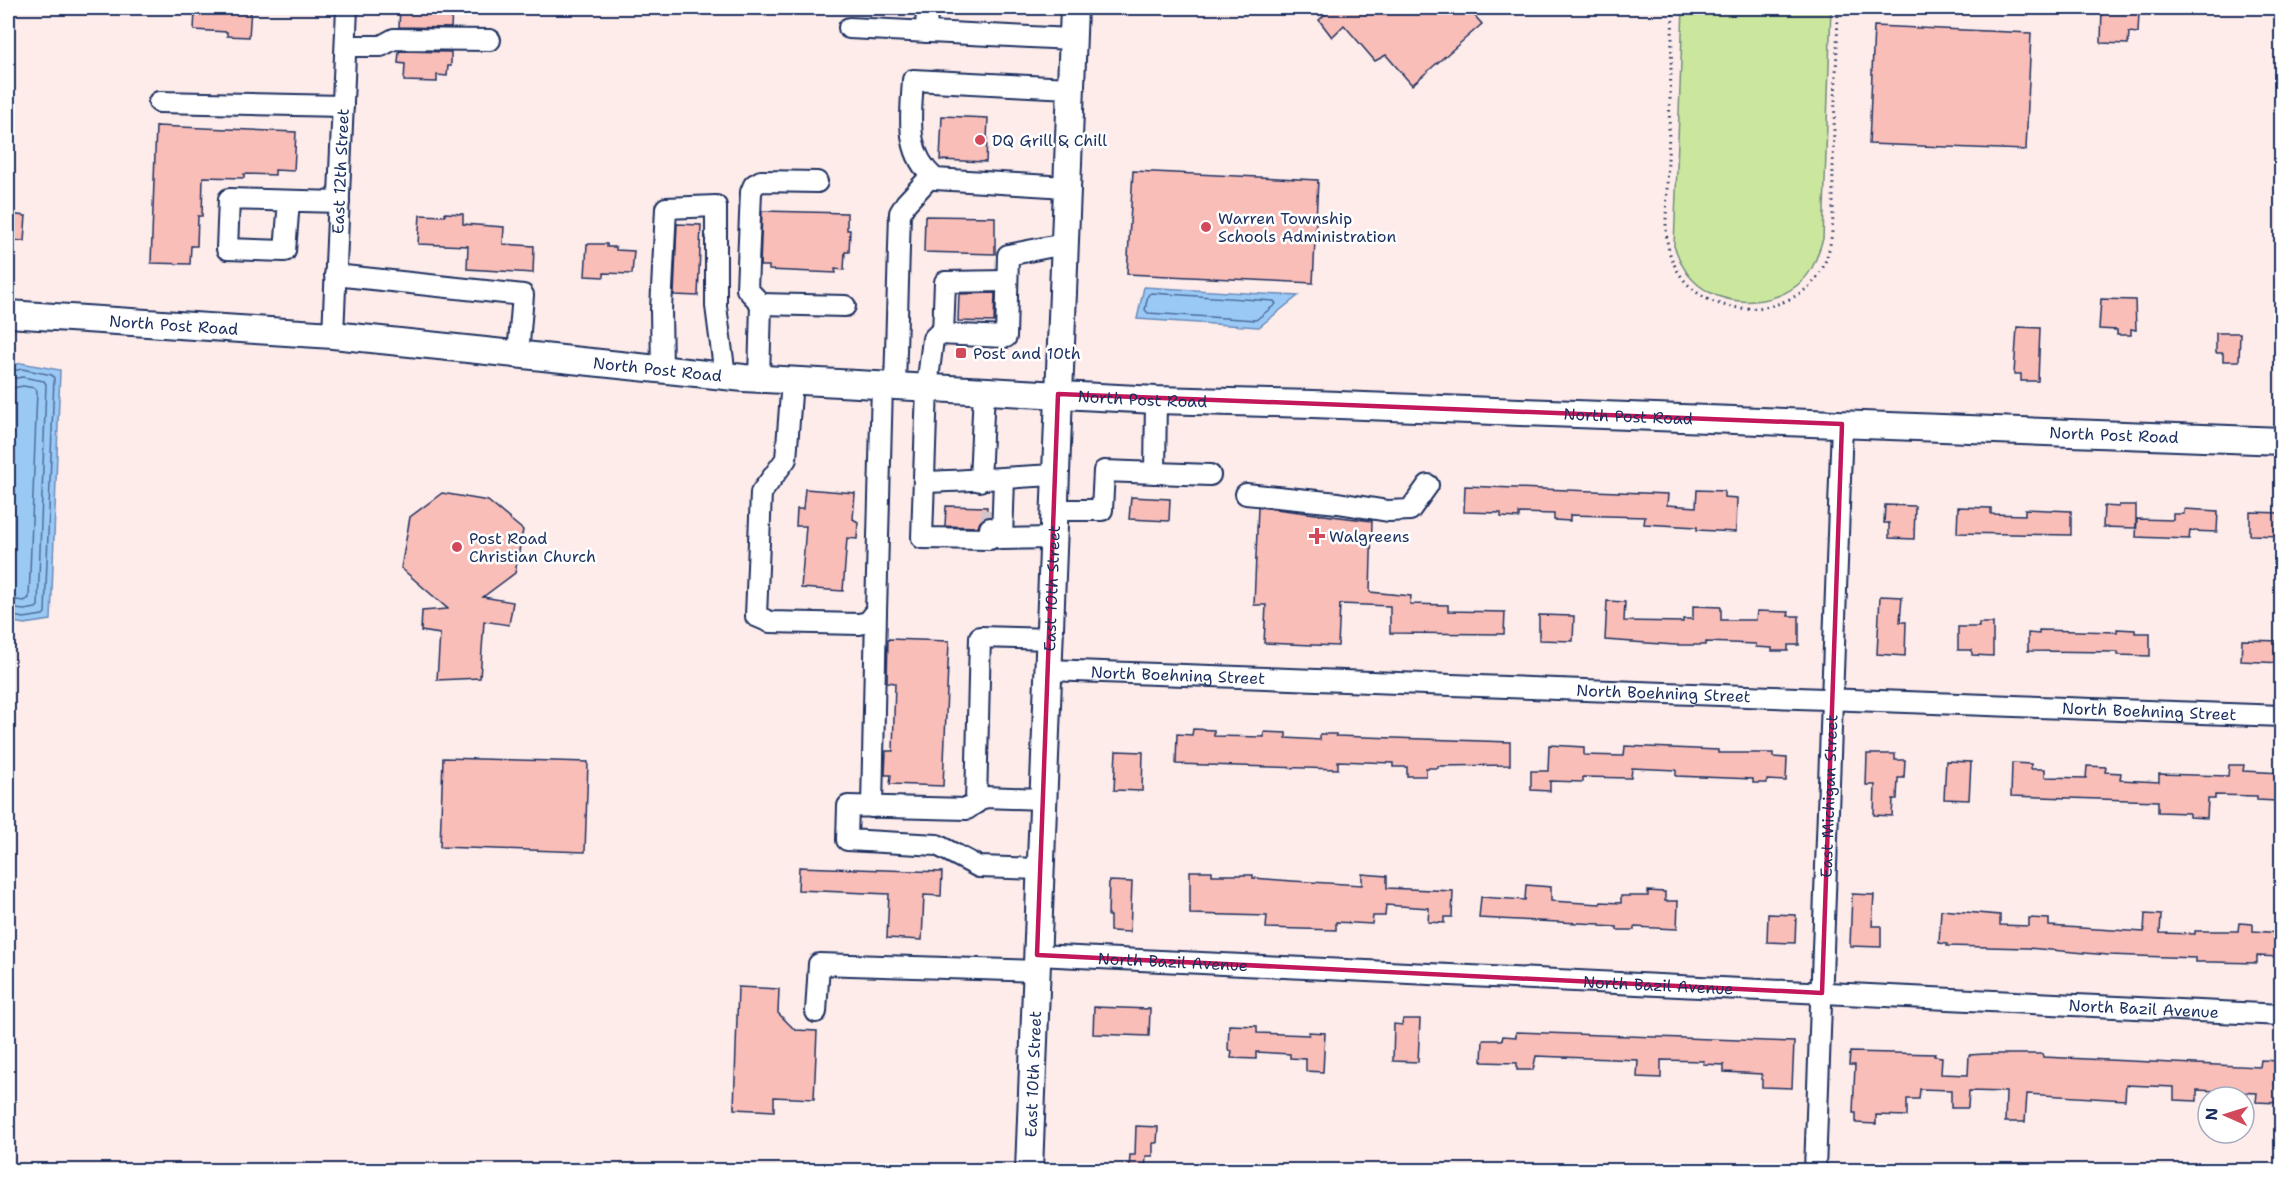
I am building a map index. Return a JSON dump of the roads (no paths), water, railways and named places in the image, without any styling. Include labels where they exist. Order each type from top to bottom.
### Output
[{"type":"main road","name":"East 10th Street","points":[[1029,1170],[1074,8]]},
{"type":"main road","name":"North Post Road","points":[[8,314],[333,335],[792,381],[1156,400],[2282,441]]},
{"type":"street","name":"East 12th Street","points":[[333,335],[347,8]]},
{"type":"street","points":[[926,32],[927,8]]},
{"type":"street","points":[[849,28],[1072,39]]},
{"type":"street","points":[[346,46],[381,46],[394,39],[490,40]]},
{"type":"street","points":[[1066,187],[935,179],[917,155],[910,133],[913,80],[1070,88]]},
{"type":"street","points":[[159,102],[343,106]]},
{"type":"street","points":[[872,807],[876,612],[900,213],[906,203],[931,176]]},
{"type":"street","points":[[759,379],[761,304],[747,289],[751,192],[754,185],[761,181],[817,182]]},
{"type":"street","points":[[290,201],[339,202]]},
{"type":"street","points":[[662,369],[661,310],[666,208],[716,206],[716,306],[725,376]]},
{"type":"street","points":[[1053,538],[993,529],[922,538],[927,387],[933,339],[938,334],[1006,337],[1008,255],[1064,244]]},
{"type":"street","points":[[335,275],[524,295],[518,355]]},
{"type":"street","points":[[943,334],[945,282],[1008,281]]},
{"type":"street","points":[[761,304],[844,306]]},
{"type":"street","points":[[792,381],[786,459],[761,492],[756,616],[770,622],[859,624],[868,622],[876,612]]},
{"type":"street","points":[[984,390],[992,480],[993,529]]},
{"type":"street","points":[[1155,473],[1156,400]]},
{"type":"street","name":"East Michigan Street","points":[[1815,1170],[1842,424]]},
{"type":"street","points":[[1054,510],[1102,510],[1104,471],[1210,476]]},
{"type":"street","points":[[924,482],[1055,475]]},
{"type":"street","points":[[992,480],[993,529]]},
{"type":"street","points":[[1245,494],[1338,503],[1388,511],[1410,510],[1428,485]]},
{"type":"street","points":[[976,803],[980,638],[1048,639]]},
{"type":"street","name":"North Boehning Street","points":[[1047,670],[2282,716]]},
{"type":"street","points":[[1040,870],[979,867],[937,845],[847,840],[848,806],[968,809],[984,797],[1042,799]]},
{"type":"street","name":"North Bazil Avenue","points":[[816,1012],[819,964],[1037,963],[1822,993],[2282,1015]]},
{"type":"water","points":[[1144,287],[1298,296],[1259,327],[1137,319]]},
{"type":"water","points":[[21,363],[60,370],[51,620],[24,624],[8,621],[8,367]]},
{"type":"tunnel","points":[[990,528],[991,510]]},
{"type":"place","name":"DQ Grill & Chill","points":[[980,140]]},
{"type":"place","name":"Warren Township Schools Administration","points":[[1206,227]]},
{"type":"place","name":"Post and 10th","points":[[961,353]]},
{"type":"place","name":"Walgreens","points":[[1317,536]]},
{"type":"place","name":"Post Road Christian Church","points":[[457,547]]}]
